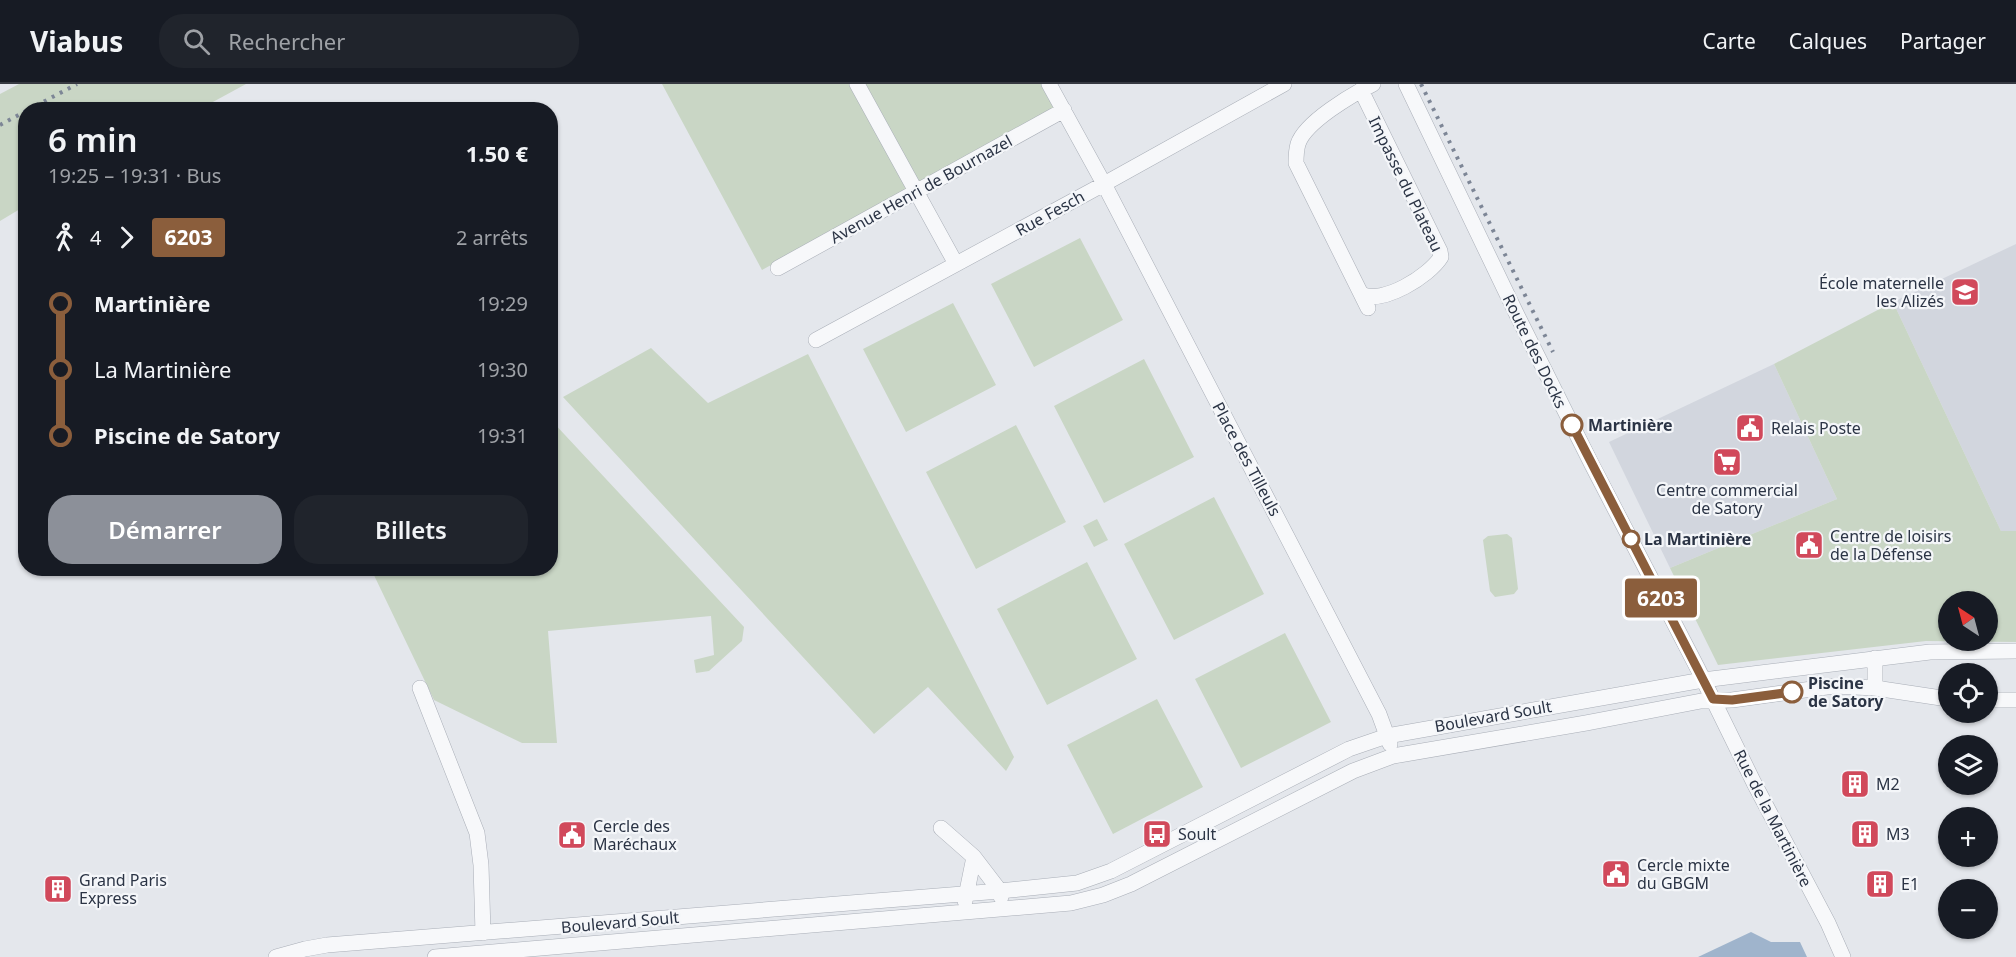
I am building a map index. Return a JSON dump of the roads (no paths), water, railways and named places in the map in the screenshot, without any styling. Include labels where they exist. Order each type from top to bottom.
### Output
[{"type":"street","points":[[857,84],[957,264]]},
{"type":"street","name":"Place des Tilleuls","points":[[1049,84],[1104,184],[1374,704],[1393,756]]},
{"type":"street","name":"Rue Fesch","points":[[816,340],[1284,84]]},
{"type":"street","name":"Route des Docks","points":[[1406,84],[1517,315],[1703,680]]},
{"type":"street","name":"Impasse du Plateau","points":[[1361,294],[1374,297],[1414,284],[1441,258],[1440,251],[1367,87],[1337,103],[1304,134],[1298,142],[1296,163],[1361,294],[1368,308]]},
{"type":"street","name":"Avenue Henri de Bournazel","points":[[778,268],[1064,110]]},
{"type":"street","name":"Boulevard Soult","points":[[276,957],[327,945],[1077,883],[1111,871],[1350,748],[1387,736],[1703,680],[1930,652],[2016,651]]},
{"type":"street","points":[[1875,658],[1875,688]]},
{"type":"street","name":"Rue de la Martinière","points":[[1703,680],[1843,957]]},
{"type":"street","name":"Boulevard Soult","points":[[435,957],[495,954],[1071,903],[1103,895],[1131,884],[1353,771],[1393,756],[1713,699],[1732,700],[1834,687],[1875,688],[1938,697]]},
{"type":"street","points":[[420,688],[477,833],[483,933]]},
{"type":"street","points":[[1998,700],[2016,700]]},
{"type":"street","points":[[1275,786],[1285,805]]},
{"type":"street","points":[[941,828],[974,857],[1000,891],[1003,909]]},
{"type":"street","points":[[970,912],[964,907],[974,857]]},
{"type":"water","points":[[1751,932],[1771,942],[1800,942],[1807,957],[1698,957]]},
{"type":"railway","points":[[43,102],[77,84]]},
{"type":"railway","points":[[1421,84],[1553,352]]},
{"type":"railway","points":[[0,125],[18,115]]},
{"type":"place","name":"École maternelle les Alizés","points":[[1965,292]]},
{"type":"place","name":"Martinière","points":[[1572,425]]},
{"type":"place","name":"Relais Poste","points":[[1750,428]]},
{"type":"place","name":"Centre commercial de Satory","points":[[1727,462]]},
{"type":"place","name":"La Martinière","points":[[1631,539]]},
{"type":"place","name":"Centre de loisirs de la Défense","points":[[1809,545]]},
{"type":"place","name":"Piscine de Satory","points":[[1792,692]]},
{"type":"place","name":"M2","points":[[1855,784]]},
{"type":"place","name":"Soult","points":[[1157,834]]},
{"type":"place","name":"M3","points":[[1865,834]]},
{"type":"place","name":"Cercle des Maréchaux","points":[[572,835]]},
{"type":"place","name":"Cercle mixte du GBGM","points":[[1616,874]]},
{"type":"place","name":"E1","points":[[1880,884]]},
{"type":"place","name":"Grand Paris Express","points":[[58,889]]}]
